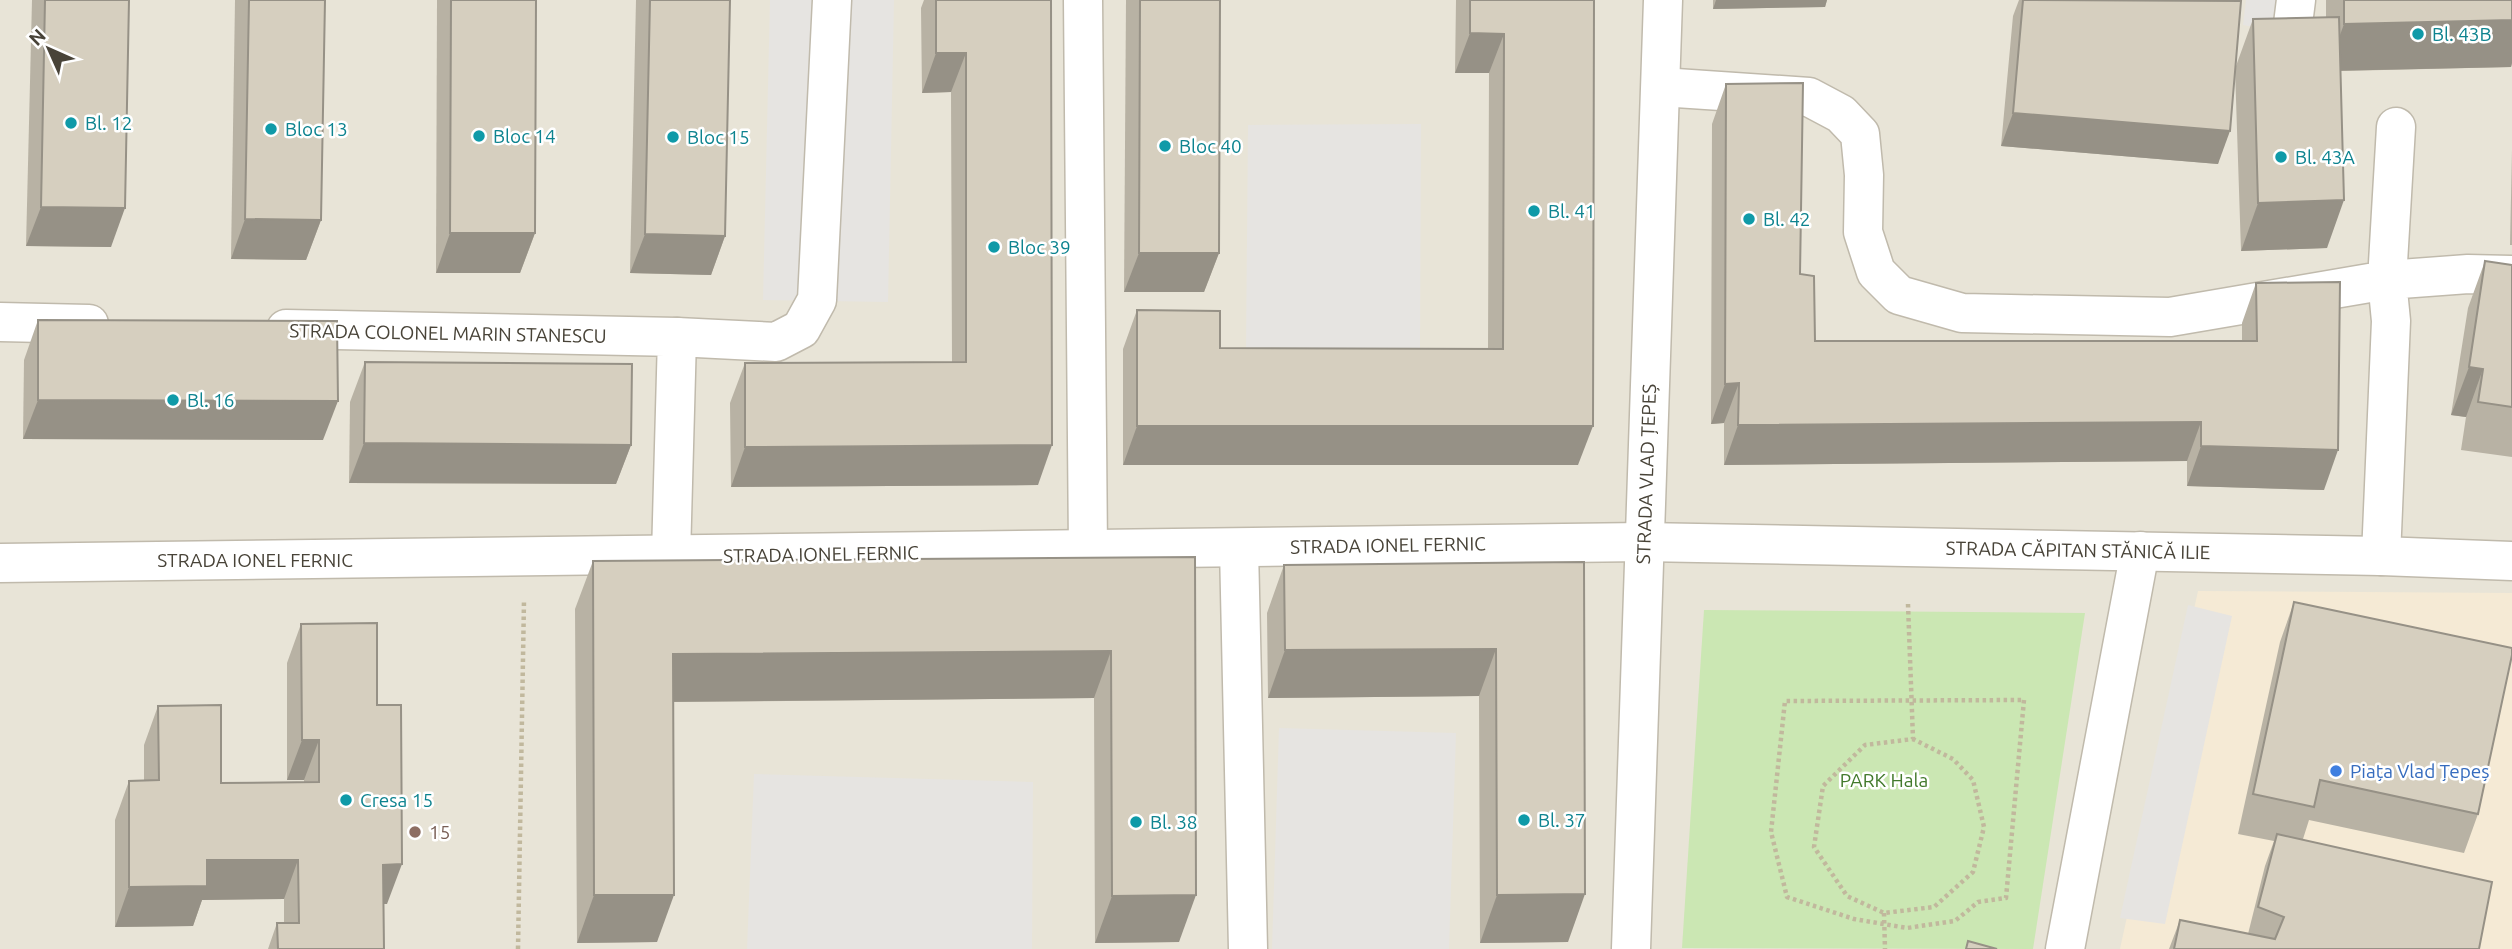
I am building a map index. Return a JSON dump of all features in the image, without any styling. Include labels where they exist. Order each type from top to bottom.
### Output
[{"type":"street","name":"STRADA COLONEL MARIN STANESCU","points":[[247,328],[677,337],[776,342],[802,329],[817,300],[832,0]]},
{"type":"street","points":[[1083,0],[1087,550]]},
{"type":"street","name":"STRADA VLAD ȚEPEȘ","points":[[1631,949],[1663,0]]},
{"type":"street","points":[[1661,87],[1809,97],[1841,114],[1860,134],[1864,175],[1863,232],[1876,272],[1899,295],[1962,313],[2170,317],[2387,280],[2468,274],[2512,275]]},
{"type":"street","points":[[2381,556],[2391,321],[2387,280],[2396,127]]},
{"type":"street","points":[[0,322],[123,325]]},
{"type":"street","points":[[671,556],[677,337]]},
{"type":"street","name":"STRADA IONEL FERNIC","points":[[0,563],[1643,542]]},
{"type":"street","name":"STRADA CĂPITAN STĂNICĂ ILIE","points":[[1643,542],[2381,556],[2512,561]]},
{"type":"street","points":[[1239,548],[1248,949]]},
{"type":"street","points":[[2065,949],[2140,551]]},
{"type":"path","points":[[518,949],[525,558]]},
{"type":"path","points":[[1908,604],[1913,739]]},
{"type":"path","points":[[2024,700],[2006,898],[1978,902],[1955,921],[1908,928],[1885,925],[1854,919],[1787,897],[1771,832],[1784,701],[2024,700]]},
{"type":"path","points":[[1913,739],[1953,759],[1973,780],[1984,827],[1973,872],[1934,906],[1884,913],[1847,895],[1814,847],[1823,786],[1865,746],[1913,739]]},
{"type":"path","points":[[1884,913],[1885,949]]},
{"type":"shaded area","points":[[0,0],[2512,0],[2512,949],[0,949]]},
{"type":"shaded area","points":[[770,0],[894,0],[888,302],[763,300]]},
{"type":"shaded area","points":[[2246,0],[2312,0],[2305,37],[2243,25]]},
{"type":"shaded area","points":[[1421,124],[1420,350],[1246,350],[1248,125]]},
{"type":"shaded area","name":"Piața Vlad Țepeș","points":[[2198,591],[2512,593],[2512,949],[2120,949]]},
{"type":"shaded area","points":[[2188,605],[2232,616],[2165,924],[2120,918]]},
{"type":"shaded area","points":[[1279,728],[1456,733],[1449,949],[1272,949]]},
{"type":"shaded area","points":[[754,774],[1033,782],[1032,949],[747,949]]},
{"type":"green space","name":"PARK Hala","points":[[1704,610],[2085,613],[2033,949],[1682,948]]},
{"type":"building","name":"Bl. 12","points":[[45,0],[129,0],[125,208],[41,207]]},
{"type":"building","name":"Bloc 13","points":[[249,0],[325,0],[321,220],[245,219]]},
{"type":"building","name":"Bloc 14","points":[[451,0],[536,0],[535,233],[450,233]]},
{"type":"building","name":"Bloc 15","points":[[650,0],[730,0],[725,236],[645,234]]},
{"type":"building","name":"Bloc 39","points":[[936,0],[1051,0],[1052,445],[745,447],[745,363],[966,362],[966,53],[936,53]]},
{"type":"building","name":"Bloc 40","points":[[1140,0],[1220,0],[1219,253],[1139,253]]},
{"type":"building","name":"Bl. 41","points":[[1470,0],[1594,0],[1593,426],[1137,426],[1137,310],[1220,311],[1220,348],[1503,349],[1504,34],[1470,33]]},
{"type":"building","points":[[2023,0],[2241,1],[2230,131],[2013,113]]},
{"type":"building","points":[[2344,0],[2512,0],[2512,20],[2344,24]]},
{"type":"building","points":[[2339,17],[2344,200],[2258,203],[2253,19]]},
{"type":"building","name":"Bl. 42","points":[[1803,83],[1800,274],[1814,276],[1815,341],[2257,341],[2256,283],[2340,282],[2338,450],[2201,446],[2201,422],[1738,425],[1739,383],[1725,384],[1726,84]]},
{"type":"building","points":[[2485,261],[2512,265],[2512,407],[2478,402],[2483,369],[2469,367]]},
{"type":"building","points":[[38,320],[337,321],[338,401],[38,400]]},
{"type":"building","points":[[365,362],[632,364],[631,445],[364,443]]},
{"type":"building","name":"Bl. 38","points":[[1195,557],[1196,895],[1112,896],[1111,651],[673,654],[674,895],[594,895],[593,561]]},
{"type":"building","points":[[1584,562],[1585,894],[1497,895],[1496,649],[1285,650],[1284,565]]},
{"type":"building","points":[[2294,602],[2512,648],[2478,814],[2320,780],[2314,807],[2253,794]]},
{"type":"building","name":"Cresa 15","points":[[377,623],[377,705],[401,705],[402,864],[383,865],[384,949],[278,949],[277,923],[299,923],[298,860],[207,860],[207,886],[129,887],[129,781],[159,780],[158,706],[221,705],[221,783],[319,782],[319,740],[302,740],[301,624]]},
{"type":"building","points":[[2277,834],[2492,882],[2479,949],[2174,949],[2180,920],[2275,939],[2284,917],[2258,907]]},
{"type":"building","points":[[1968,941],[1997,949],[1966,949]]},
{"type":"place","name":"Bl. 43B","points":[[2418,34]]},
{"type":"place","name":"Bl. 12","points":[[71,123]]},
{"type":"place","name":"Bloc 13","points":[[271,129]]},
{"type":"place","name":"Bloc 14","points":[[479,136]]},
{"type":"place","name":"Bloc 15","points":[[673,137]]},
{"type":"place","name":"Bloc 40","points":[[1165,146]]},
{"type":"place","name":"Bl. 43A","points":[[2281,157]]},
{"type":"place","name":"Bl. 41","points":[[1534,211]]},
{"type":"place","name":"Bl. 42","points":[[1749,219]]},
{"type":"place","name":"Bloc 39","points":[[994,247]]},
{"type":"place","name":"Bl. 16","points":[[173,400]]},
{"type":"place","name":"Piața Vlad Țepeș","points":[[2336,771]]},
{"type":"place","name":"Cresa 15","points":[[346,800]]},
{"type":"place","name":"Bl. 37","points":[[1524,820]]},
{"type":"place","name":"Bl. 38","points":[[1136,822]]},
{"type":"place","name":"15","points":[[415,832]]}]
